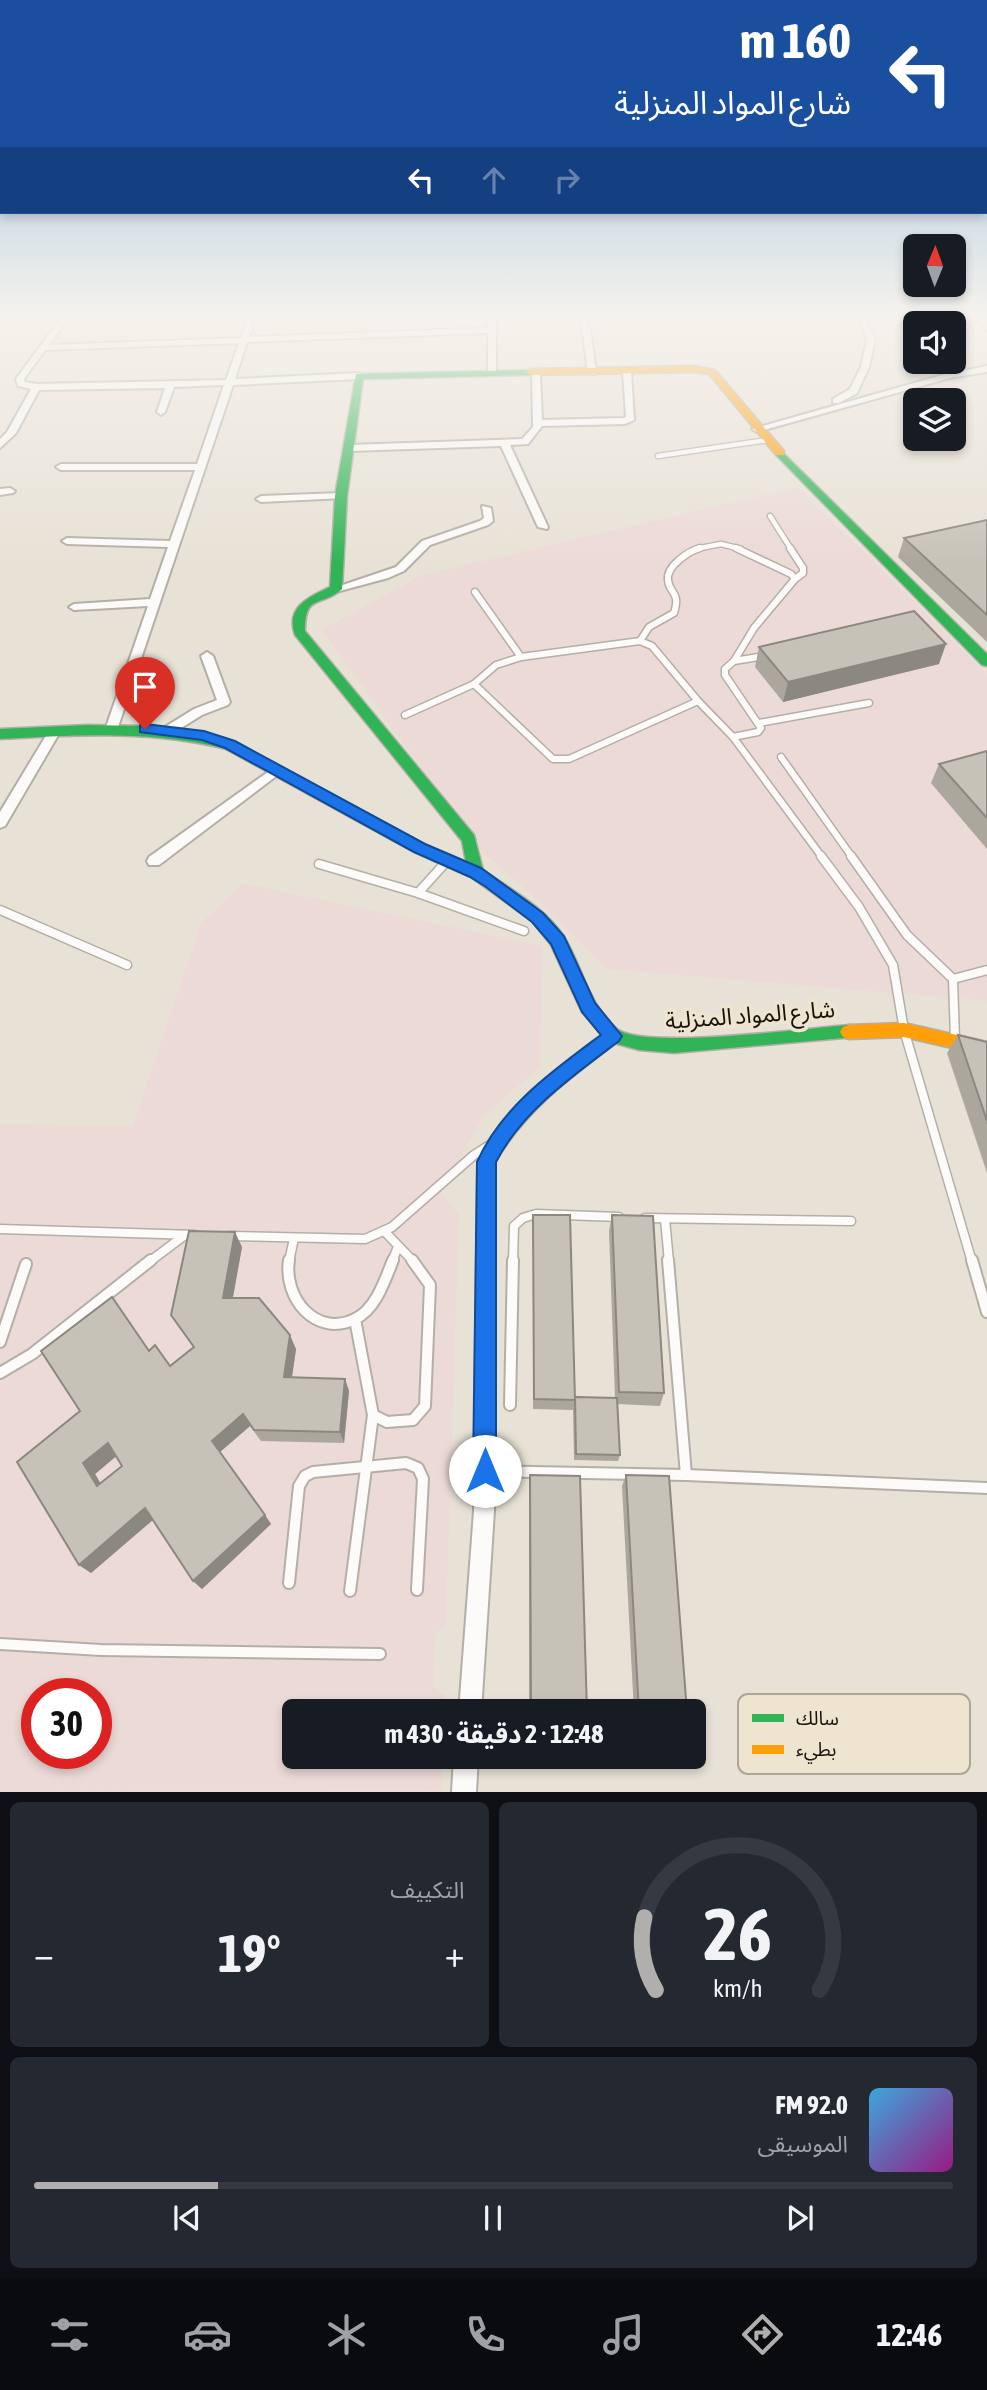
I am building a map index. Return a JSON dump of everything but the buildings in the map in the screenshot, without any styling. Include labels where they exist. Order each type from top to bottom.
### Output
[{"type":"street","points":[[0,445],[11,433],[30,398]]},
{"type":"street","points":[[161,412],[166,398]]},
{"type":"street","points":[[111,730],[223,398]]},
{"type":"street","points":[[336,589],[341,496],[356,398]]},
{"type":"street","points":[[349,448],[525,442],[537,428],[537,398]]},
{"type":"street","points":[[538,423],[625,421],[631,418],[629,398]]},
{"type":"street","points":[[732,398],[762,435],[984,656]]},
{"type":"street","points":[[783,421],[782,413],[789,409],[841,398]]},
{"type":"street","points":[[762,435],[783,421],[869,398]]},
{"type":"street","points":[[505,444],[543,527]]},
{"type":"street","points":[[61,467],[201,467]]},
{"type":"street","points":[[261,499],[341,496]]},
{"type":"street","points":[[476,873],[469,839],[299,632],[296,619],[300,607],[322,593],[384,576],[400,569],[426,543],[484,523],[488,519],[486,508]]},
{"type":"street","points":[[67,541],[176,544]]},
{"type":"street","points":[[75,607],[156,602]]},
{"type":"street","points":[[169,730],[198,712],[224,702],[207,656]]},
{"type":"street","points":[[0,734],[169,730],[204,736],[230,745],[446,862],[476,873],[538,917],[558,941],[588,1007],[613,1036],[564,1072],[525,1108],[497,1141],[486,1162],[485,1471],[471,1699]]},
{"type":"street","points":[[0,823],[7,800],[54,732]]},
{"type":"street","points":[[154,861],[275,771]]},
{"type":"street","name":"شارع المواد المنزلية","points":[[613,1036],[639,1043],[696,1045],[866,1030],[904,1030],[987,1049]]},
{"type":"street","points":[[464,1791],[465,1769]]},
{"type":"lane","points":[[658,456],[762,435]]},
{"type":"lane","points":[[733,737],[758,732],[761,728],[725,676],[725,669],[734,661],[754,628],[795,579],[800,577],[803,568],[770,516]]},
{"type":"lane","points":[[640,641],[649,627],[674,613],[677,598],[676,590],[668,583],[669,572],[688,552],[702,545],[719,542],[734,546],[791,573],[795,579]]},
{"type":"lane","points":[[475,592],[521,657]]},
{"type":"lane","points":[[405,715],[474,684],[496,665],[521,657],[625,640],[640,641],[652,646],[698,701],[733,737],[859,907],[893,965],[904,1030],[987,1312]]},
{"type":"lane","points":[[734,661],[771,655]]},
{"type":"lane","points":[[474,684],[554,759],[569,759],[698,701]]},
{"type":"lane","points":[[759,723],[869,703]]},
{"type":"lane","points":[[781,757],[907,935],[953,979],[955,1040]]},
{"type":"lane","points":[[418,893],[446,862]]},
{"type":"lane","points":[[319,864],[418,893],[524,931]]},
{"type":"lane","points":[[0,910],[127,965]]},
{"type":"lane","points":[[953,979],[987,971]]},
{"type":"lane","points":[[213,1236],[365,1239],[384,1231],[474,1155],[497,1141]]},
{"type":"lane","points":[[510,1405],[514,1226],[523,1217],[536,1214],[627,1217]]},
{"type":"lane","points":[[639,1218],[851,1221]]},
{"type":"lane","points":[[665,1219],[686,1475]]},
{"type":"lane","points":[[0,1230],[200,1236]]},
{"type":"lane","points":[[373,1415],[387,1422],[413,1420],[425,1406],[430,1285],[425,1271],[397,1249],[384,1231]]},
{"type":"lane","points":[[0,1373],[32,1354],[164,1249],[186,1235]]},
{"type":"lane","points":[[294,1238],[287,1280],[293,1298],[310,1316],[332,1322],[355,1319],[371,1305],[397,1249]]},
{"type":"lane","points":[[0,1342],[26,1265]]},
{"type":"lane","points":[[350,1591],[373,1415],[355,1319]]},
{"type":"lane","points":[[289,1583],[299,1486],[305,1476],[313,1472],[406,1463],[418,1468],[423,1479],[416,1590]]},
{"type":"lane","points":[[485,1471],[686,1475],[987,1488]]},
{"type":"lane","points":[[0,1644],[101,1650],[380,1654]]},
{"type":"shaded area","points":[[798,487],[987,674],[987,1001],[606,969],[531,894],[481,851],[322,630],[420,576]]},
{"type":"shaded area","points":[[242,883],[542,946],[540,1067],[483,1117],[441,1194],[459,1213],[446,1624],[435,1635],[433,1685],[444,1699],[282,1699],[282,1769],[443,1769],[442,1791],[0,1792],[0,1124],[133,1126],[201,923]]},
{"type":"traffic: fast","points":[[356,398],[341,496],[336,589],[306,603],[299,614],[299,632],[469,839],[476,873]]},
{"type":"traffic: fast","points":[[780,453],[987,662]]},
{"type":"traffic: fast","points":[[0,734],[87,730],[144,731],[173,733],[230,745],[419,848],[476,873],[538,917],[558,941],[588,1007],[613,1036],[639,1043],[674,1046],[849,1032]]},
{"type":"traffic: slow","points":[[734,398],[780,453]]},
{"type":"traffic: slow","points":[[849,1032],[904,1030],[987,1049]]},
{"type":"route","points":[[145,729],[204,736],[230,745],[419,848],[492,883],[538,917],[558,941],[588,1007],[613,1036],[564,1072],[525,1108],[497,1141],[486,1162],[485,1471]]}]
